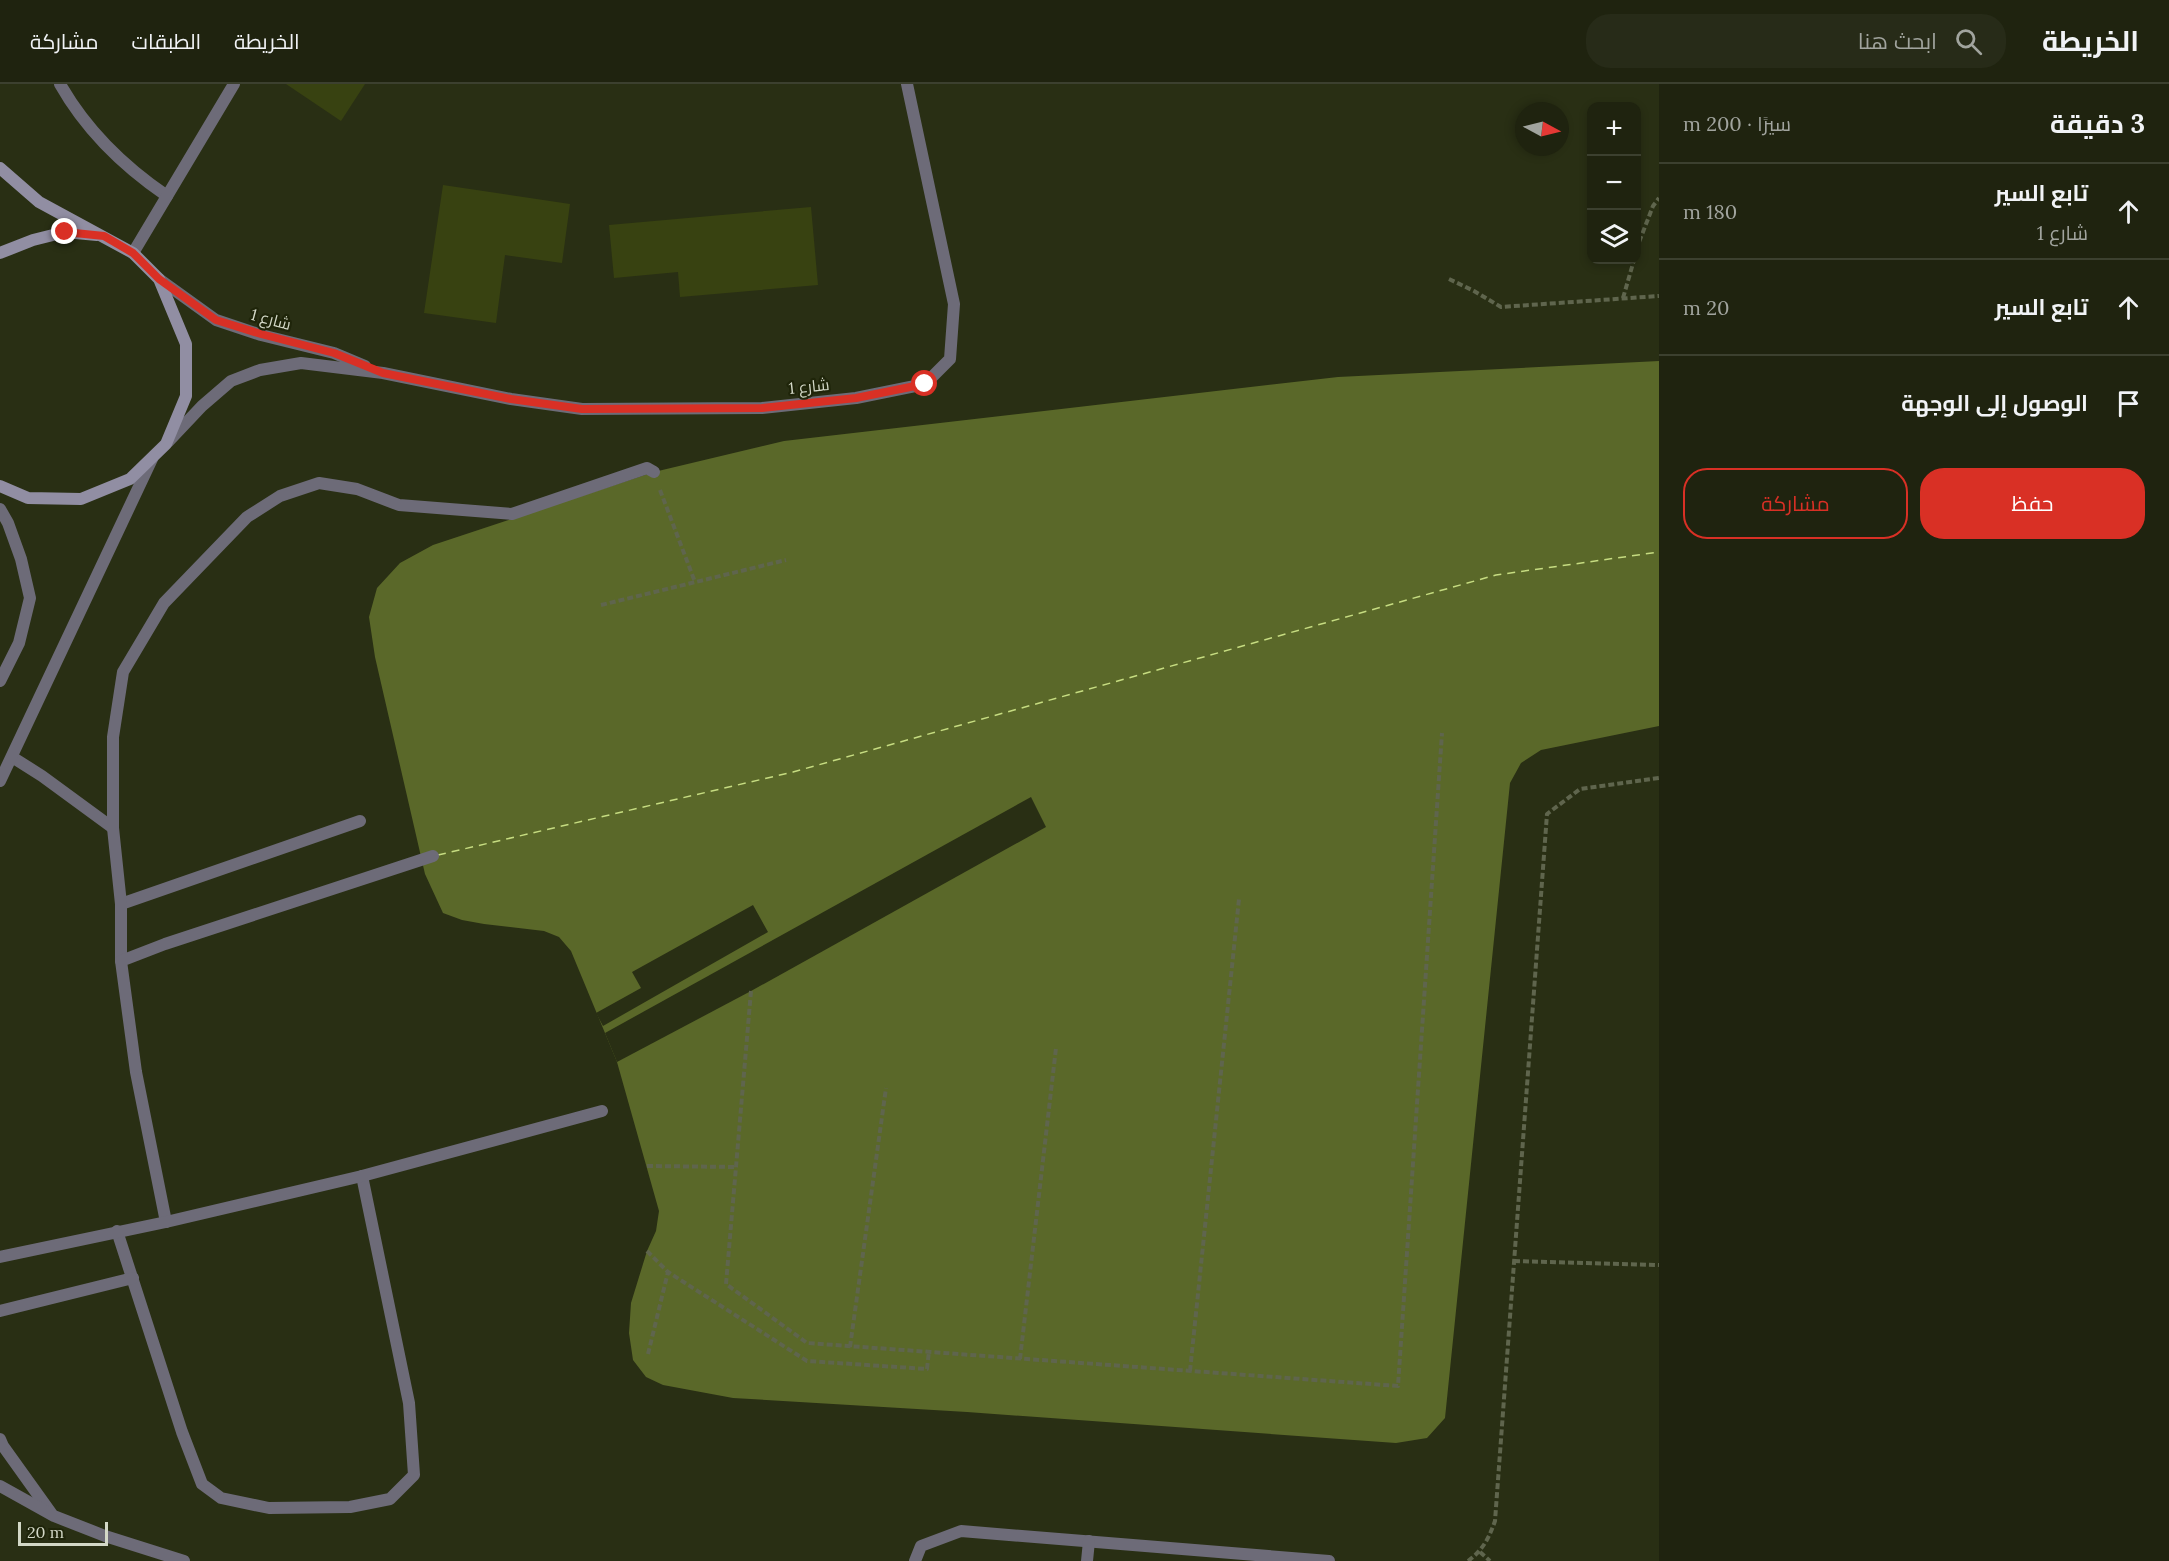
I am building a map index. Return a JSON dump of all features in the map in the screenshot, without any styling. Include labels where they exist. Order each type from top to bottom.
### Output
[{"type":"street","points":[[60,84],[101,141],[122,161],[167,196]]},
{"type":"street","points":[[133,253],[234,84]]},
{"type":"street","name":"شارع 1","points":[[166,444],[202,406],[231,381],[260,370],[301,363],[383,373],[511,399],[582,409],[762,408],[856,398],[925,384],[950,359],[954,304],[907,84]]},
{"type":"street","points":[[0,168],[39,202],[133,253],[159,279],[186,344],[186,396],[166,444],[130,479],[81,499],[28,498],[0,486]]},
{"type":"street","points":[[0,253],[33,240],[65,232],[104,236]]},
{"type":"street","name":"شارع 1","points":[[159,279],[216,320],[334,353],[383,373]]},
{"type":"street","points":[[0,781],[153,456]]},
{"type":"street","points":[[166,1222],[136,1072],[121,961],[120,904],[113,828],[113,737],[123,672],[164,603],[247,517],[280,496],[320,483],[357,489],[399,505],[512,514],[647,468],[654,472]]},
{"type":"street","points":[[0,510],[8,524],[21,559],[30,598],[19,643],[0,681]]},
{"type":"street","points":[[12,757],[113,828]]},
{"type":"street","points":[[120,904],[360,821]]},
{"type":"street","points":[[121,961],[165,944],[433,856]]},
{"type":"street","points":[[0,1257],[166,1222],[362,1176],[602,1111]]},
{"type":"street","points":[[117,1231],[182,1432],[202,1484],[221,1498],[268,1508],[350,1507],[390,1499],[414,1475],[410,1403],[362,1176]]},
{"type":"street","points":[[0,1311],[133,1278]]},
{"type":"street","points":[[0,1439],[54,1516]]},
{"type":"street","points":[[0,1486],[54,1516],[105,1536],[184,1561]]},
{"type":"street","points":[[915,1561],[921,1546],[961,1531],[1089,1541],[1188,1555],[1329,1561]]},
{"type":"street","points":[[1087,1561],[1089,1541]]},
{"type":"path","points":[[1641,237],[1653,206],[1659,198]]},
{"type":"path","points":[[1623,298],[1633,264]]},
{"type":"path","points":[[1449,279],[1501,307],[1659,296]]},
{"type":"path","points":[[654,472],[694,582]]},
{"type":"path","points":[[601,605],[786,560]]},
{"type":"path","points":[[751,991],[726,1284],[807,1343],[1398,1386],[1442,733]]},
{"type":"path","points":[[1468,1561],[1480,1552],[1490,1536],[1495,1521],[1547,814],[1580,789],[1659,778]]},
{"type":"path","points":[[1190,1371],[1239,899]]},
{"type":"path","points":[[1020,1359],[1056,1048]]},
{"type":"path","points":[[850,1347],[886,1088]]},
{"type":"path","points":[[647,1166],[737,1167]]},
{"type":"path","points":[[647,1251],[668,1272],[807,1361],[927,1369],[929,1351]]},
{"type":"path","points":[[1514,1261],[1659,1265]]},
{"type":"path","points":[[648,1354],[668,1272]]},
{"type":"path","points":[[1480,1552],[1490,1561]]},
{"type":"shaded area","points":[[1659,361],[1659,726],[1541,750],[1521,763],[1510,783],[1445,1418],[1427,1438],[1396,1443],[967,1412],[733,1398],[663,1385],[646,1377],[633,1360],[629,1333],[631,1303],[647,1251],[656,1231],[659,1211],[617,1062],[571,951],[559,937],[544,931],[484,924],[462,920],[443,913],[425,874],[375,657],[369,617],[377,588],[400,563],[433,545],[654,472],[784,441],[1338,377]]},
{"type":"pier","points":[[1031,797],[1046,827],[751,991],[617,1062],[605,1033]]},
{"type":"pier","points":[[753,905],[768,932],[603,1026],[596,1013],[641,988],[632,972]]},
{"type":"building","points":[[286,84],[365,84],[341,121]]},
{"type":"building","points":[[443,185],[570,204],[562,263],[505,255],[496,323],[424,313]]},
{"type":"building","points":[[811,207],[818,285],[680,297],[678,272],[614,278],[609,225]]},
{"type":"ferry route","points":[[438,855],[793,772],[1496,575],[1659,552]]},
{"type":"route","points":[[65,232],[104,236],[133,253],[159,279],[216,320],[334,353],[383,373],[511,399],[582,409],[762,408],[856,398],[925,384]]}]
